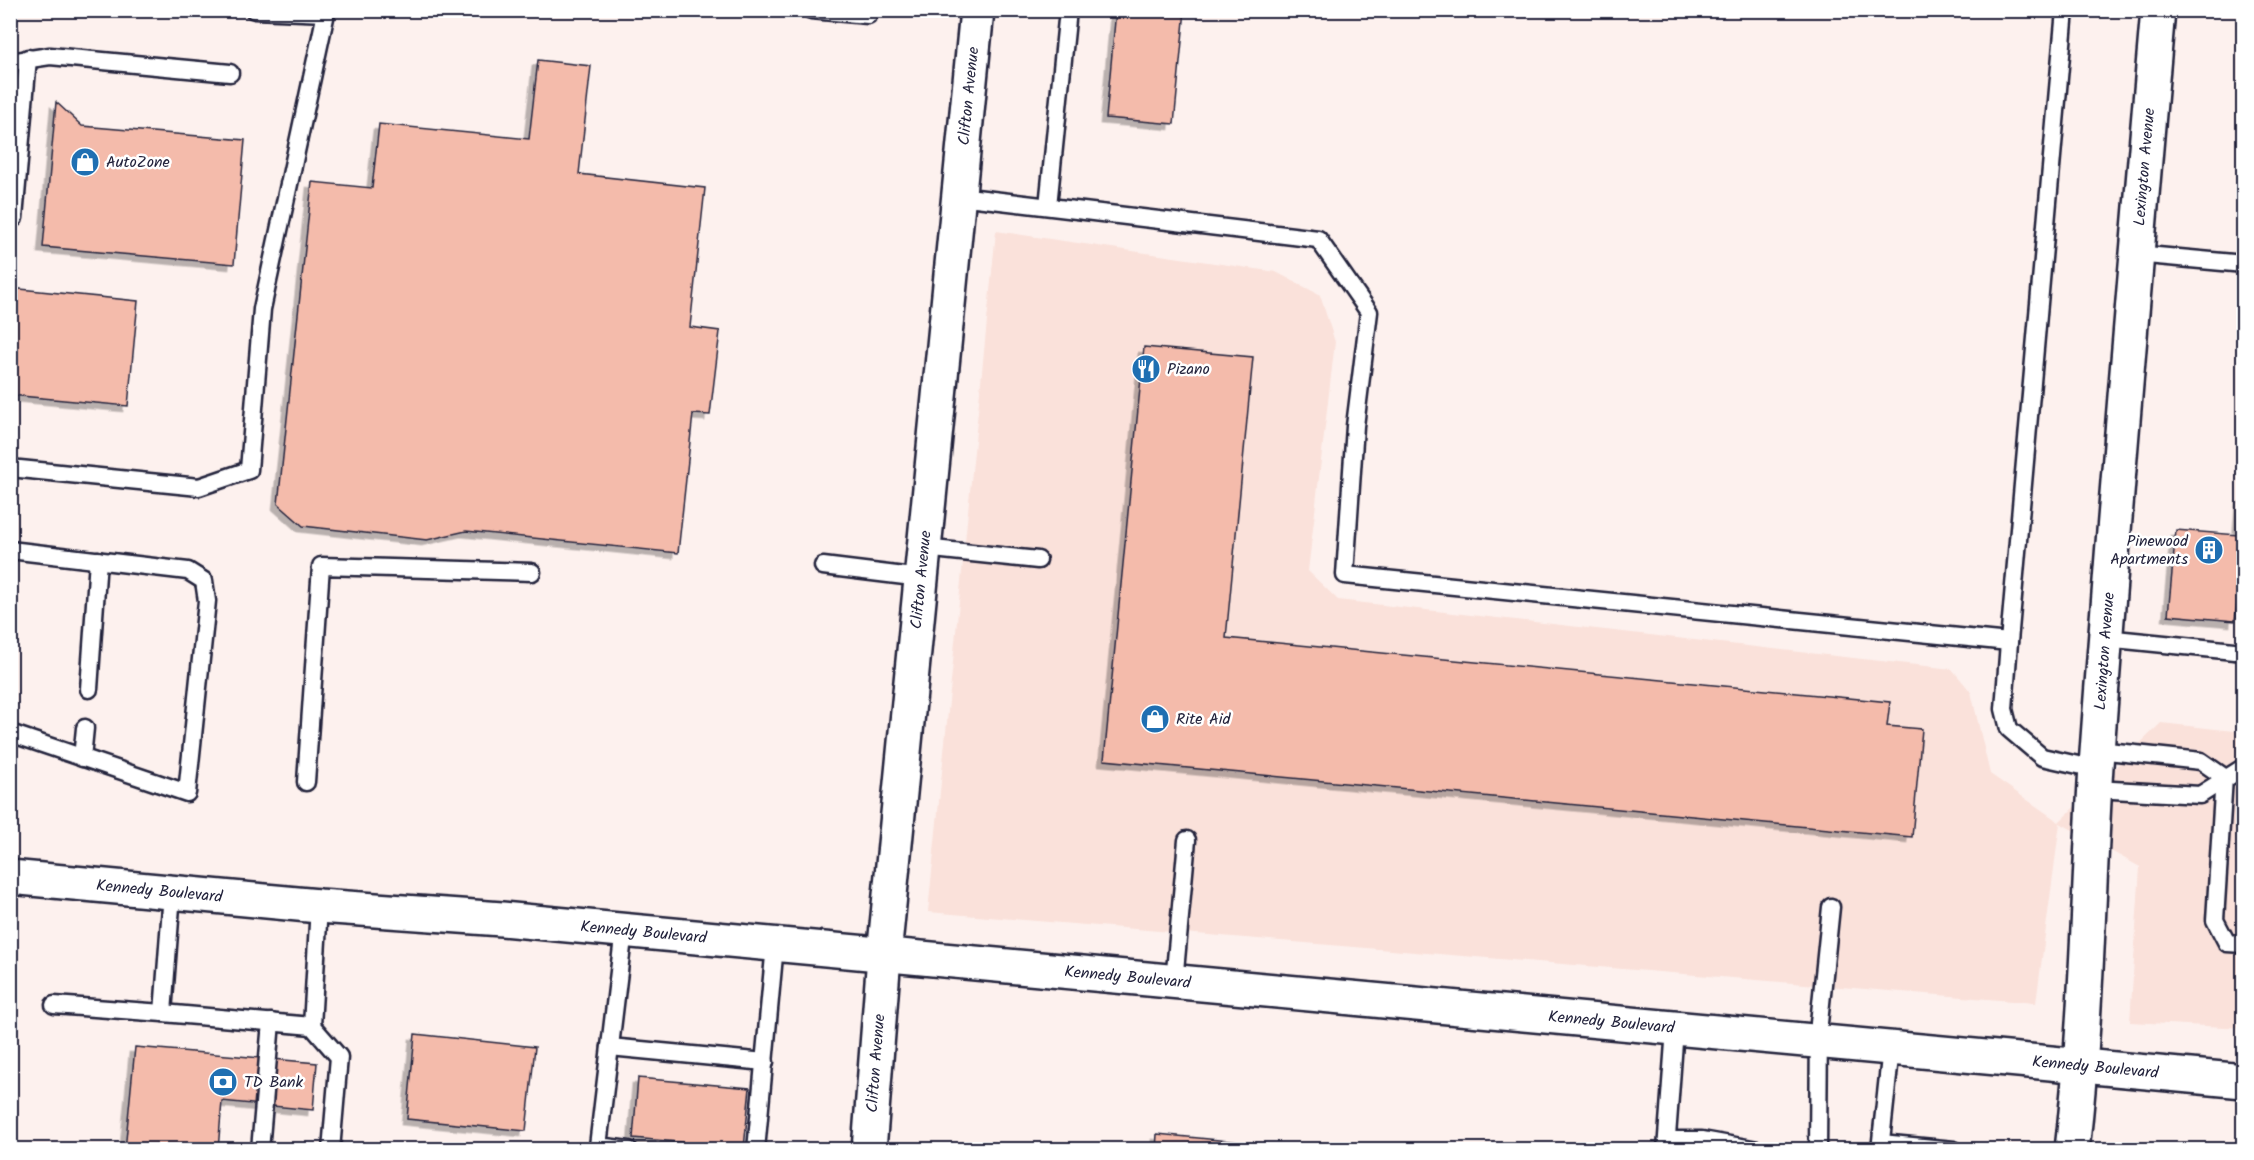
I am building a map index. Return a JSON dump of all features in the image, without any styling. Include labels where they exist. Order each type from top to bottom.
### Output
[{"type":"street","name":"Clifton Avenue","points":[[869,1149],[884,956],[977,10]]},
{"type":"street","name":"Lexington Avenue","points":[[2072,1149],[2081,1068],[2105,638],[2158,10]]},
{"type":"street","name":"Kennedy Boulevard","points":[[10,877],[319,906],[624,930],[1891,1048],[2081,1068],[2244,1081]]},
{"type":"lane","points":[[10,468],[199,487],[249,470],[262,309],[327,12],[254,10]]},
{"type":"lane","points":[[811,10],[868,15]]},
{"type":"lane","points":[[1048,206],[1068,10]]},
{"type":"lane","points":[[2065,10],[2009,642],[2004,709],[2008,729],[2042,757],[2200,795],[2224,777],[2244,767]]},
{"type":"lane","points":[[10,62],[50,56],[230,73]]},
{"type":"lane","points":[[14,218],[28,58]]},
{"type":"lane","points":[[959,196],[1318,239],[1369,312],[1355,426],[1345,575],[2009,642]]},
{"type":"lane","points":[[2136,254],[2244,264]]},
{"type":"lane","points":[[10,550],[188,571],[204,581],[207,601],[187,793],[10,733]]},
{"type":"lane","points":[[89,689],[98,560]]},
{"type":"lane","points":[[823,566],[1038,560]]},
{"type":"lane","points":[[306,782],[321,566],[532,572]]},
{"type":"lane","points":[[2105,638],[2244,652]]},
{"type":"lane","points":[[81,758],[85,728]]},
{"type":"lane","points":[[2096,769],[2201,761],[2224,777]]},
{"type":"lane","points":[[2224,777],[2215,920],[2227,943],[2244,944]]},
{"type":"lane","points":[[1174,982],[1187,840]]},
{"type":"lane","points":[[162,1013],[172,893]]},
{"type":"lane","points":[[312,1026],[319,906]]},
{"type":"lane","points":[[1818,1149],[1818,1042],[1831,907]]},
{"type":"lane","points":[[624,930],[598,1146],[629,1149]]},
{"type":"lane","points":[[756,1149],[775,945]]},
{"type":"lane","points":[[54,1005],[312,1026],[339,1057],[331,1149]]},
{"type":"lane","points":[[260,1149],[271,1022]]},
{"type":"lane","points":[[1675,1029],[1666,1145],[1702,1140],[1758,1149]]},
{"type":"lane","points":[[610,1047],[765,1062]]},
{"type":"lane","points":[[1891,1048],[1880,1146],[1954,1149]]},
{"type":"shaded area","points":[[996,231],[1276,272],[1320,295],[1335,342],[1308,571],[1338,600],[1952,669],[1971,692],[1990,774],[2059,822],[2161,723],[2243,732],[2243,1028],[2130,1022],[2140,867],[2060,823],[2036,1003],[928,912]]},
{"type":"building","points":[[1116,10],[1185,10],[1174,124],[1106,118]]},
{"type":"building","points":[[538,60],[591,66],[579,174],[705,188],[690,327],[720,331],[710,415],[693,414],[678,553],[466,531],[427,540],[303,526],[278,504],[312,182],[372,188],[379,124],[529,139]]},
{"type":"building","points":[[56,102],[82,126],[245,140],[234,264],[43,247]]},
{"type":"building","points":[[10,288],[138,301],[128,406],[10,395]]},
{"type":"building","points":[[1144,347],[1253,357],[1226,638],[1890,702],[1887,726],[1922,729],[1912,837],[1104,760]]},
{"type":"building","name":"Pinewood Apartments","points":[[2241,496],[2244,564],[2241,564],[2235,621],[2168,615],[2176,530],[2238,535]]},
{"type":"building","points":[[415,1034],[535,1047],[526,1131],[407,1119]]},
{"type":"building","name":"TD Bank","points":[[135,1047],[317,1063],[313,1110],[222,1101],[218,1150],[125,1150]]},
{"type":"building","points":[[638,1078],[750,1088],[744,1148],[633,1138]]},
{"type":"building","points":[[1157,1134],[1321,1150],[1156,1150]]},
{"type":"place","name":"AutoZone","points":[[85,162]]},
{"type":"place","name":"Pizano","points":[[1146,369]]},
{"type":"place","name":"Pinewood Apartments","points":[[2209,550]]},
{"type":"place","name":"Rite Aid","points":[[1155,719]]},
{"type":"place","name":"TD Bank","points":[[223,1082]]}]
